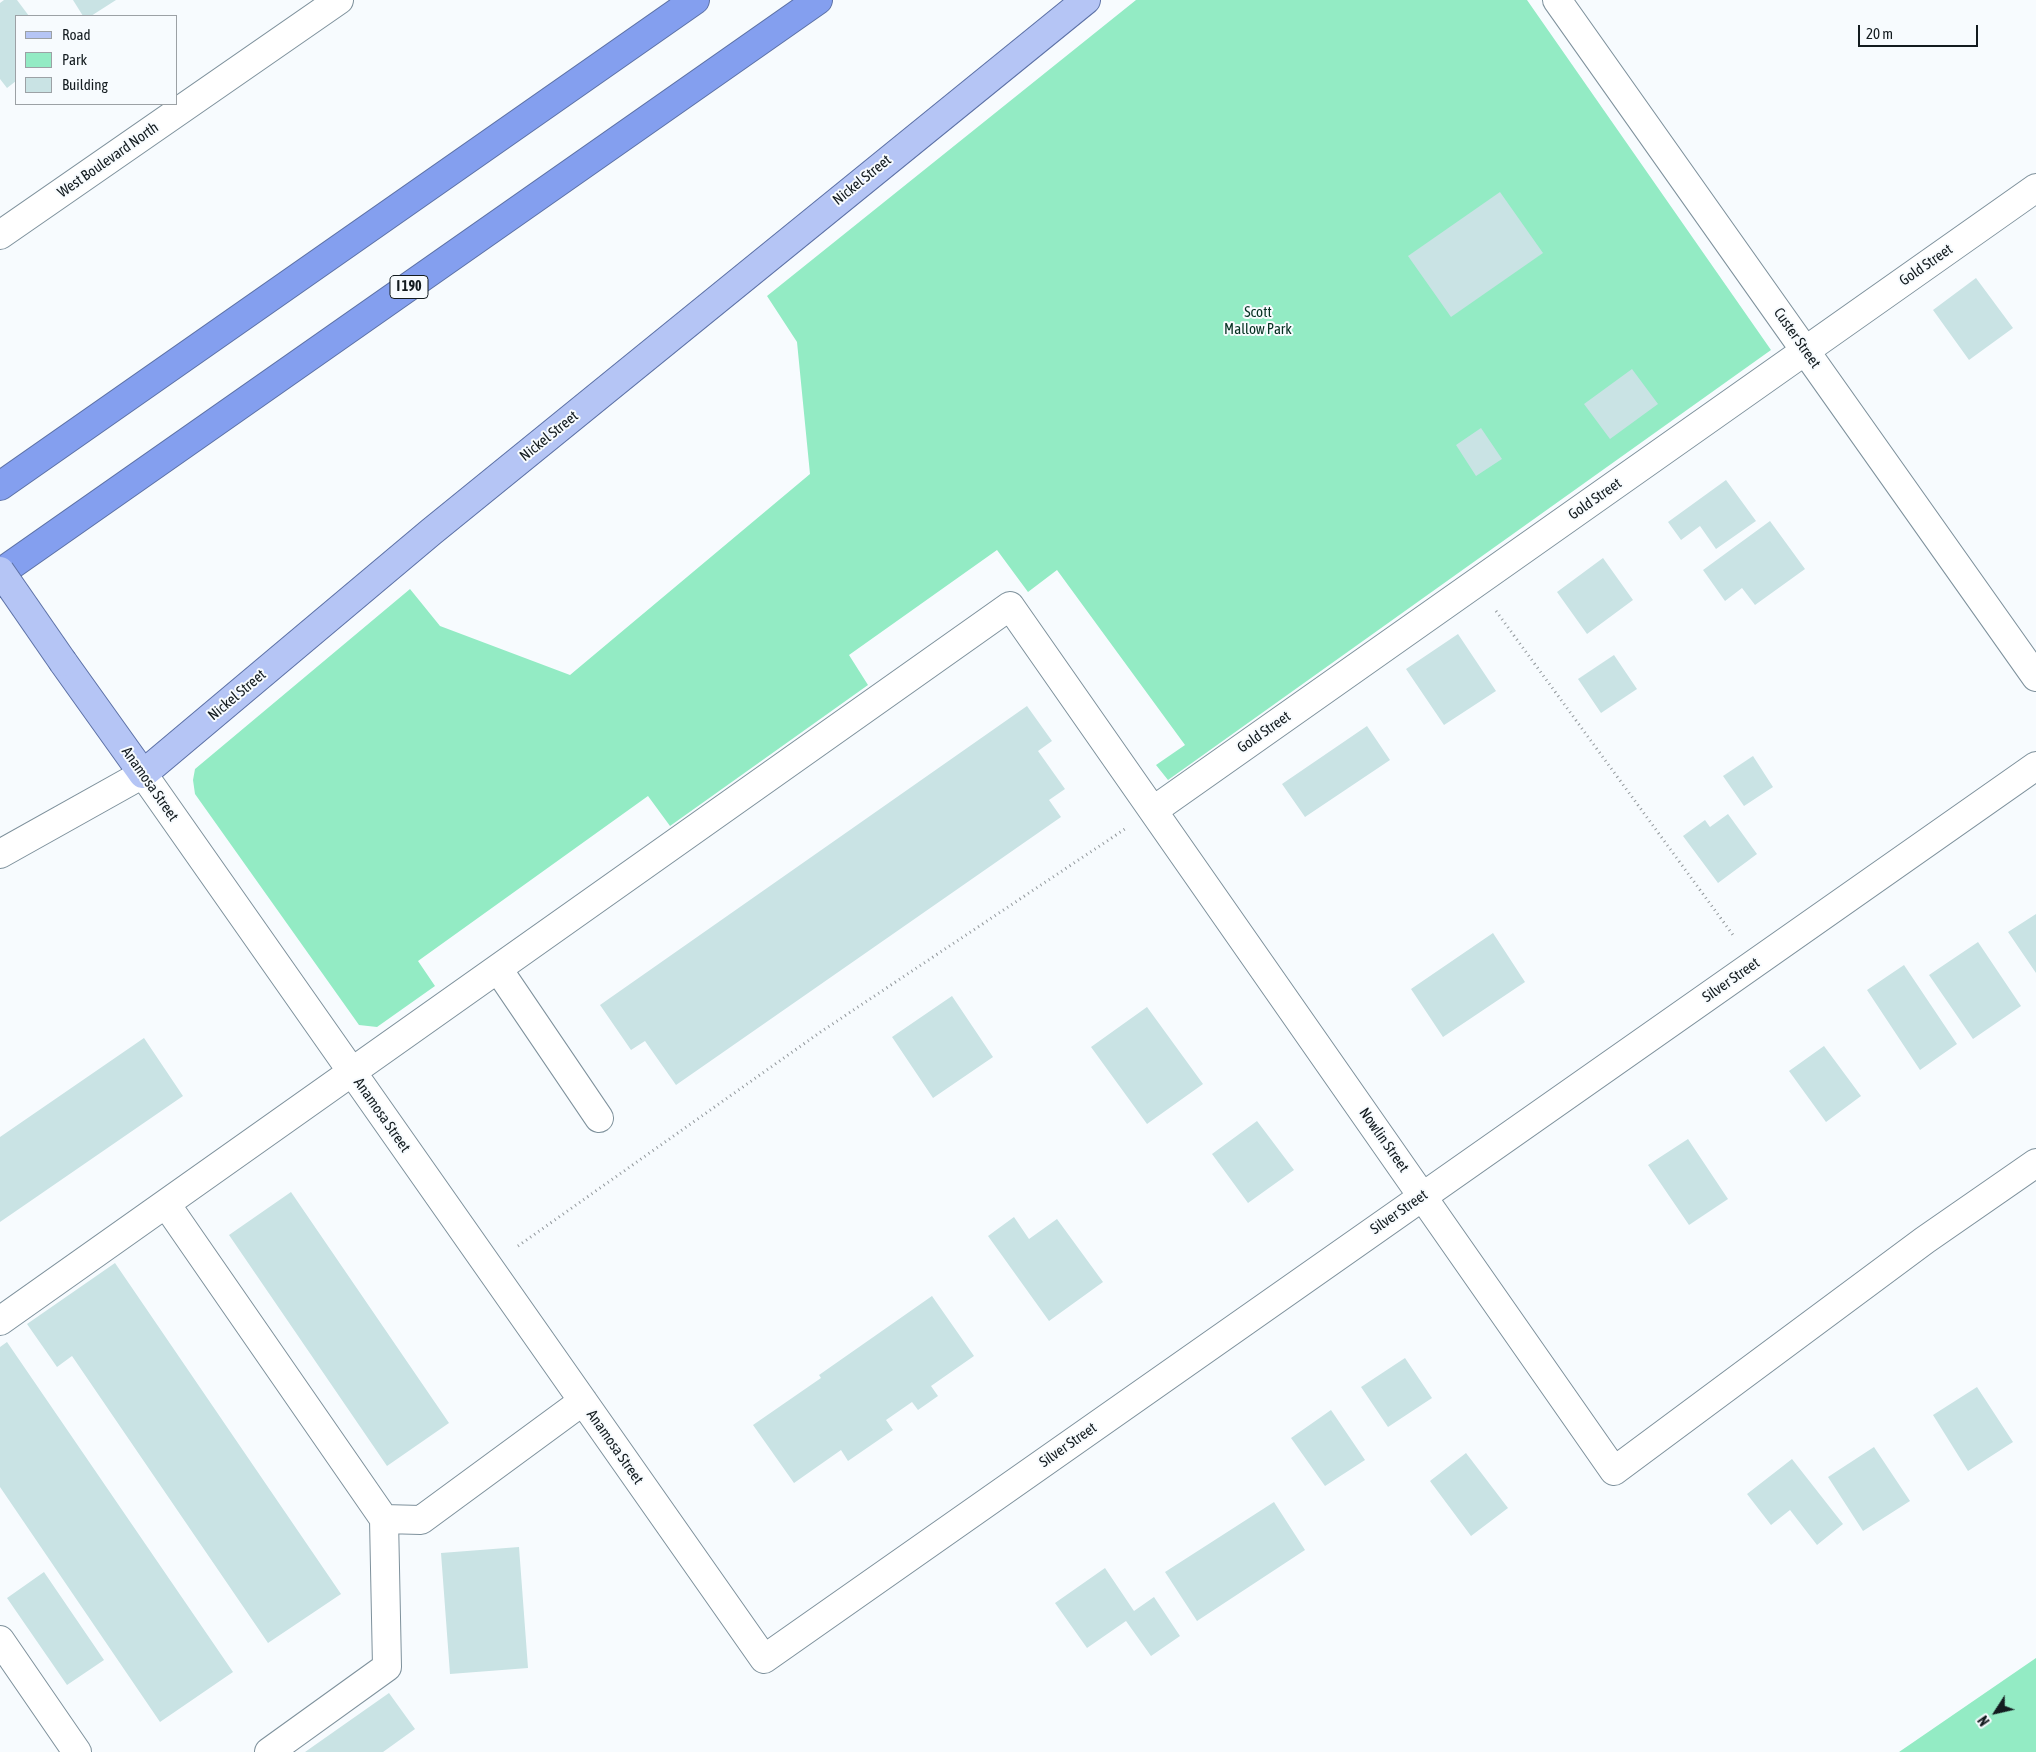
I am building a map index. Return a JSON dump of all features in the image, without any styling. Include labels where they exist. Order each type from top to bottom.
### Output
[{"type":"highway","points":[[0,486],[695,0]]},
{"type":"highway","name":"I 190","points":[[0,572],[818,0]]},
{"type":"main road","name":"Nickel Street","points":[[143,774],[462,507],[1086,0]]},
{"type":"main road","name":"Anamosa Street","points":[[0,572],[143,774]]},
{"type":"street","name":"West Boulevard North","points":[[0,235],[339,0]]},
{"type":"street","name":"Custer Street","points":[[1557,0],[2036,677]]},
{"type":"street","name":"Gold Street","points":[[1154,810],[2036,188]]},
{"type":"street","name":"Nowlin Street","points":[[498,969],[1010,606],[1614,1471],[1924,1240],[2036,1163]]},
{"type":"street","name":"Silver Street","points":[[764,1660],[2036,766]]},
{"type":"street","name":"Nickel Street","points":[[0,854],[143,774]]},
{"type":"street","name":"Anamosa Street","points":[[143,774],[764,1660]]},
{"type":"street","points":[[0,1321],[498,969],[599,1118]]},
{"type":"street","points":[[166,1204],[384,1519],[387,1667],[269,1752]]},
{"type":"street","points":[[384,1519],[421,1520],[583,1401]]},
{"type":"street","points":[[0,1640],[77,1752]]},
{"type":"path","points":[[1476,583],[1754,964]]},
{"type":"path","points":[[489,1266],[822,1031],[1154,810]]},
{"type":"green space","name":"Scott Mallow Park","points":[[1136,0],[1527,0],[1771,350],[1168,780],[1156,765],[1185,745],[1057,570],[1028,592],[997,550],[849,655],[868,685],[670,826],[648,796],[418,961],[435,986],[377,1027],[359,1025],[195,794],[193,780],[195,769],[410,589],[440,626],[570,675],[810,474],[797,342],[767,296]]},
{"type":"green space","points":[[2036,1658],[2036,1752],[1899,1752]]},
{"type":"building","points":[[4,0],[17,0],[28,15],[15,15],[15,82],[7,88],[0,79],[0,3]]},
{"type":"building","points":[[73,0],[116,0],[93,15],[82,15]]},
{"type":"building","points":[[1500,192],[1543,253],[1451,317],[1408,256]]},
{"type":"building","points":[[1976,278],[2013,328],[1969,360],[1933,310]]},
{"type":"building","points":[[1632,369],[1658,404],[1610,439],[1584,404]]},
{"type":"building","points":[[1481,428],[1502,459],[1476,476],[1456,445]]},
{"type":"building","points":[[1726,480],[1756,521],[1716,549],[1700,526],[1681,540],[1668,522]]},
{"type":"building","points":[[1770,521],[1805,569],[1755,605],[1742,588],[1725,601],[1703,570]]},
{"type":"building","points":[[1603,558],[1633,600],[1587,634],[1557,592]]},
{"type":"building","points":[[1458,634],[1496,691],[1444,725],[1406,669]]},
{"type":"building","points":[[1614,655],[1637,689],[1601,713],[1578,679]]},
{"type":"building","points":[[1027,706],[1052,741],[1038,751],[1065,789],[1049,800],[1061,817],[676,1085],[645,1041],[631,1050],[600,1005]]},
{"type":"building","points":[[1367,726],[1390,760],[1305,817],[1282,784]]},
{"type":"building","points":[[1753,756],[1773,787],[1744,806],[1723,776]]},
{"type":"building","points":[[1728,814],[1757,854],[1718,883],[1683,836],[1705,820],[1710,827]]},
{"type":"building","points":[[2036,914],[2036,973],[2008,932]]},
{"type":"building","points":[[1493,933],[1525,982],[1443,1037],[1411,989]]},
{"type":"building","points":[[1978,942],[2021,1006],[1973,1039],[1929,975]]},
{"type":"building","points":[[1904,965],[1957,1044],[1920,1070],[1867,990]]},
{"type":"building","points":[[952,996],[993,1057],[933,1098],[892,1037]]},
{"type":"building","points":[[1147,1007],[1203,1084],[1147,1124],[1091,1047]]},
{"type":"building","points":[[144,1038],[183,1096],[0,1222],[0,1137]]},
{"type":"building","points":[[1824,1046],[1861,1096],[1826,1122],[1789,1071]]},
{"type":"building","points":[[1257,1121],[1294,1170],[1248,1203],[1212,1154]]},
{"type":"building","points":[[1688,1139],[1728,1199],[1689,1225],[1648,1165]]},
{"type":"building","points":[[291,1192],[449,1423],[387,1466],[229,1235]]},
{"type":"building","points":[[1014,1217],[1029,1239],[1057,1219],[1103,1282],[1049,1321],[988,1236]]},
{"type":"building","points":[[115,1263],[341,1594],[268,1643],[72,1356],[57,1367],[27,1324]]},
{"type":"building","points":[[932,1296],[974,1356],[931,1386],[938,1396],[918,1410],[912,1402],[886,1420],[893,1430],[848,1461],[841,1450],[794,1483],[753,1425],[821,1378],[819,1375]]},
{"type":"building","points":[[7,1342],[233,1672],[160,1722],[0,1487],[0,1347]]},
{"type":"building","points":[[1405,1358],[1432,1398],[1388,1427],[1361,1387]]},
{"type":"building","points":[[1977,1387],[2013,1442],[1968,1471],[1933,1415]]},
{"type":"building","points":[[1331,1410],[1365,1460],[1325,1486],[1291,1438]]},
{"type":"building","points":[[1874,1447],[1910,1501],[1863,1531],[1828,1477]]},
{"type":"building","points":[[1466,1453],[1508,1508],[1471,1536],[1430,1481]]},
{"type":"building","points":[[1792,1459],[1843,1524],[1817,1545],[1790,1510],[1771,1525],[1747,1494]]},
{"type":"building","points":[[1274,1502],[1305,1550],[1197,1621],[1165,1572]]},
{"type":"building","points":[[519,1547],[528,1668],[450,1674],[441,1553]]},
{"type":"building","points":[[1105,1568],[1134,1611],[1154,1597],[1180,1636],[1151,1656],[1126,1621],[1087,1648],[1055,1603]]},
{"type":"building","points":[[44,1572],[104,1660],[67,1685],[7,1598]]},
{"type":"building","points":[[389,1693],[415,1729],[383,1752],[305,1752]]}]
